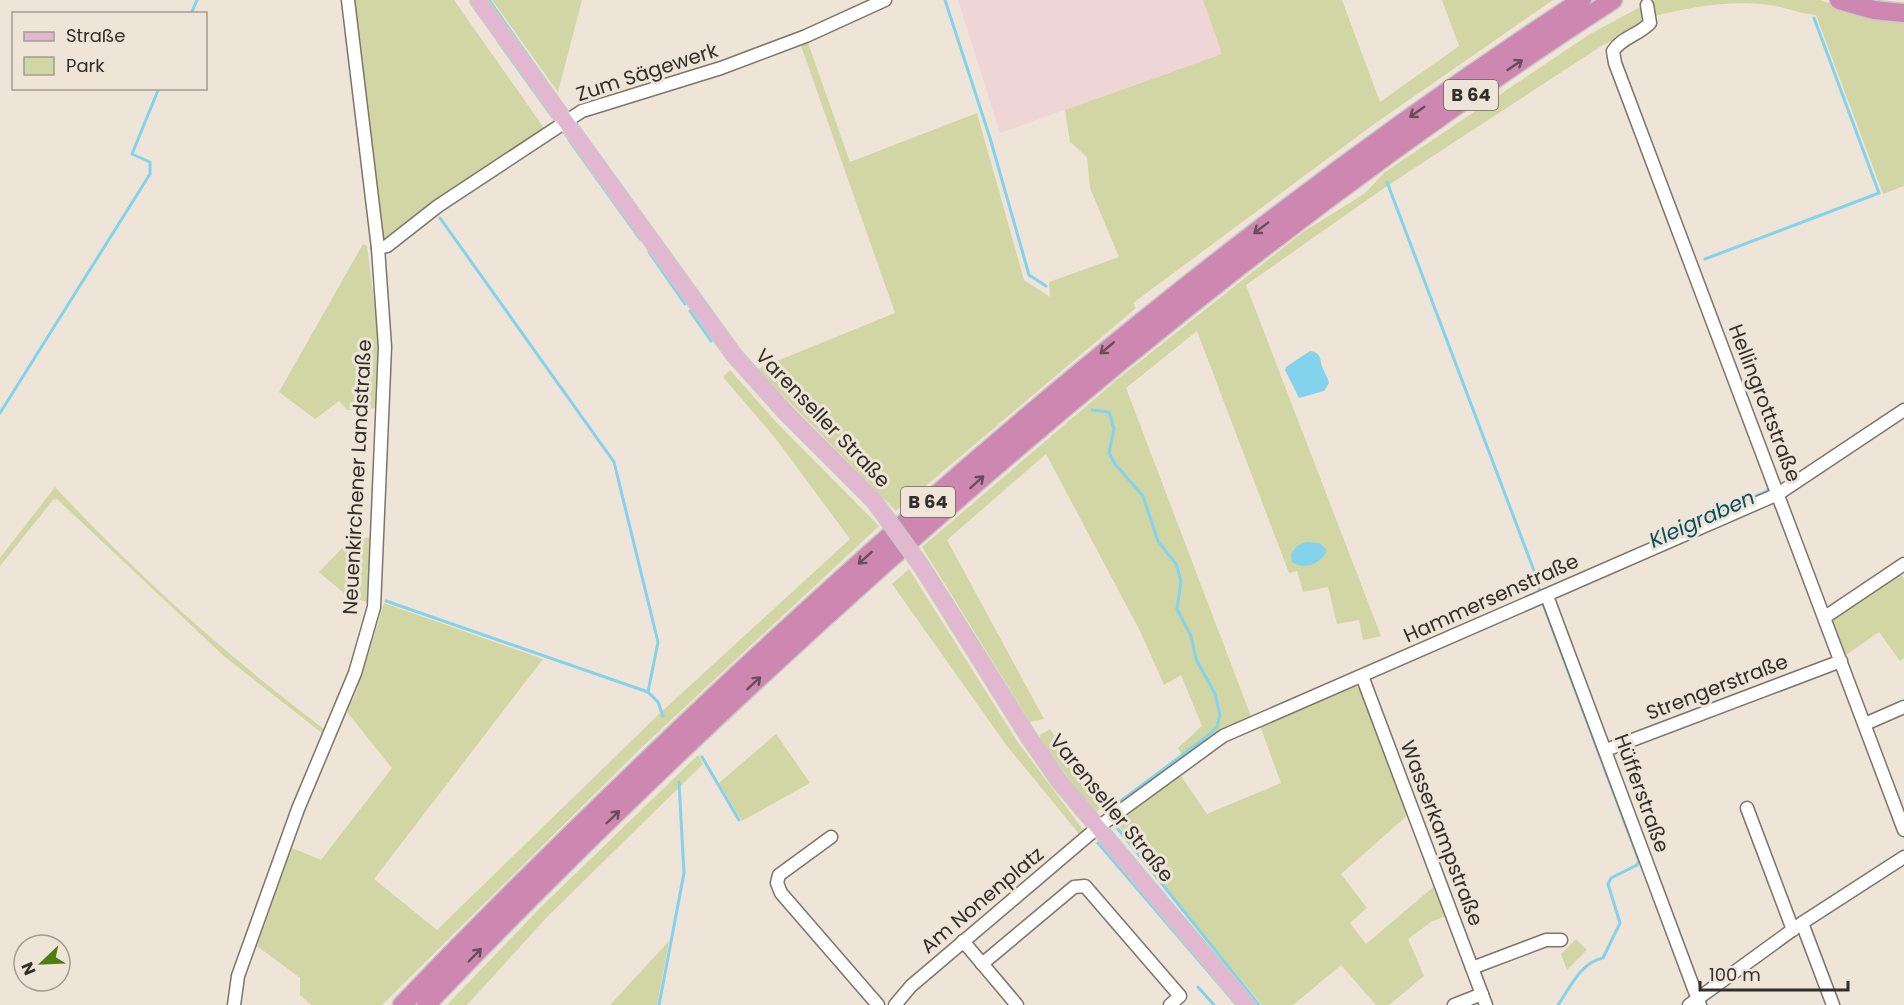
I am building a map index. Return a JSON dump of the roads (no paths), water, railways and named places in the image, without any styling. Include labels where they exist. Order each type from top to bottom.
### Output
[{"type":"highway","points":[[1590,5],[1613,0]]},
{"type":"highway","points":[[1839,0],[1874,10],[1904,13]]},
{"type":"highway","name":"B 64","points":[[402,1005],[518,885],[802,614],[996,442],[1156,308],[1338,169],[1465,78],[1590,5],[1638,3]]},
{"type":"highway","name":"B 64","points":[[426,1005],[530,897],[658,773],[813,627],[1007,455],[1165,323],[1338,189],[1475,92],[1590,5]]},
{"type":"main road","name":"Varenseller Straße","points":[[478,0],[734,355],[786,413],[874,501],[922,567],[1028,736],[1059,781],[1247,1005]]},
{"type":"street","name":"Neuenkirchener Landstraße","points":[[234,1005],[242,965],[298,808],[355,673],[374,607],[385,347],[378,248],[348,0]]},
{"type":"street","name":"Zum Sägewerk","points":[[378,248],[387,246],[438,206],[582,111],[721,68],[806,36],[885,0]]},
{"type":"street","name":"Hellingrottstraße","points":[[1638,3],[1650,23],[1642,32],[1617,46],[1613,51],[1615,63],[1904,830]]},
{"type":"street","name":"Hammersenstraße","points":[[1098,828],[1223,736],[1778,494],[1904,410]]},
{"type":"street","points":[[1825,617],[1904,564]]},
{"type":"street","name":"Hüfferstraße","points":[[1547,596],[1606,750],[1696,1002]]},
{"type":"street","name":"Strengerstraße","points":[[1606,750],[1841,661]]},
{"type":"street","name":"Wasserkampstraße","points":[[1362,675],[1484,1000]]},
{"type":"street","points":[[1865,724],[1904,707]]},
{"type":"street","points":[[1747,808],[1833,1005]]},
{"type":"street","name":"Am Nonenplatz","points":[[895,1005],[911,986],[1098,828]]},
{"type":"street","points":[[831,837],[779,874],[777,883],[781,893],[878,1005]]},
{"type":"street","points":[[1696,1002],[1797,927],[1904,857]]},
{"type":"street","points":[[982,964],[1074,886],[1085,886],[1180,996],[1170,1005]]},
{"type":"street","points":[[1472,968],[1546,940],[1561,940]]},
{"type":"street","points":[[963,941],[1017,1005]]},
{"type":"street","points":[[1454,1005],[1484,1000]]},
{"type":"water","points":[[1310,351],[1319,355],[1329,383],[1324,391],[1299,398],[1285,370]]},
{"type":"water","points":[[1306,542],[1320,543],[1327,551],[1317,562],[1307,566],[1297,565],[1292,562],[1291,554],[1297,546]]},
{"type":"waterway","points":[[192,12],[197,0]]},
{"type":"waterway","points":[[489,0],[545,80]]},
{"type":"waterway","points":[[945,0],[990,138],[1029,275],[1046,286]]},
{"type":"waterway","name":"Kleigraben","points":[[1705,259],[1879,193],[1814,18]]},
{"type":"waterway","points":[[498,41],[552,116]]},
{"type":"waterway","points":[[0,413],[150,174],[150,162],[132,154],[158,90]]},
{"type":"waterway","points":[[569,140],[640,239]]},
{"type":"waterway","name":"Kleigraben","points":[[1387,182],[1536,576],[1540,593]]},
{"type":"waterway","points":[[440,218],[614,462],[658,642],[648,692]]},
{"type":"waterway","points":[[649,252],[685,304]]},
{"type":"waterway","points":[[690,311],[711,341]]},
{"type":"waterway","points":[[1092,410],[1109,412],[1114,429],[1109,453],[1115,464],[1143,496],[1158,541],[1176,564],[1181,581],[1177,609],[1191,636],[1196,659],[1215,694],[1220,715],[1217,727],[1205,738],[1106,812]]},
{"type":"waterway","name":"Kleigraben","points":[[1660,539],[1767,491],[1769,487]]},
{"type":"waterway","points":[[386,601],[648,692],[658,702],[663,716]]},
{"type":"waterway","name":"Kleigraben","points":[[1543,604],[1639,861],[1637,865],[1611,878],[1608,884],[1620,923],[1603,958],[1595,960],[1582,970],[1558,1005]]},
{"type":"waterway","points":[[702,757],[739,820]]},
{"type":"waterway","points":[[659,1005],[684,873],[679,782]]},
{"type":"waterway","points":[[1114,824],[1259,1005]]},
{"type":"waterway","points":[[1098,843],[1237,1005]]},
{"type":"waterway","points":[[1198,987],[1214,1005]]}]
